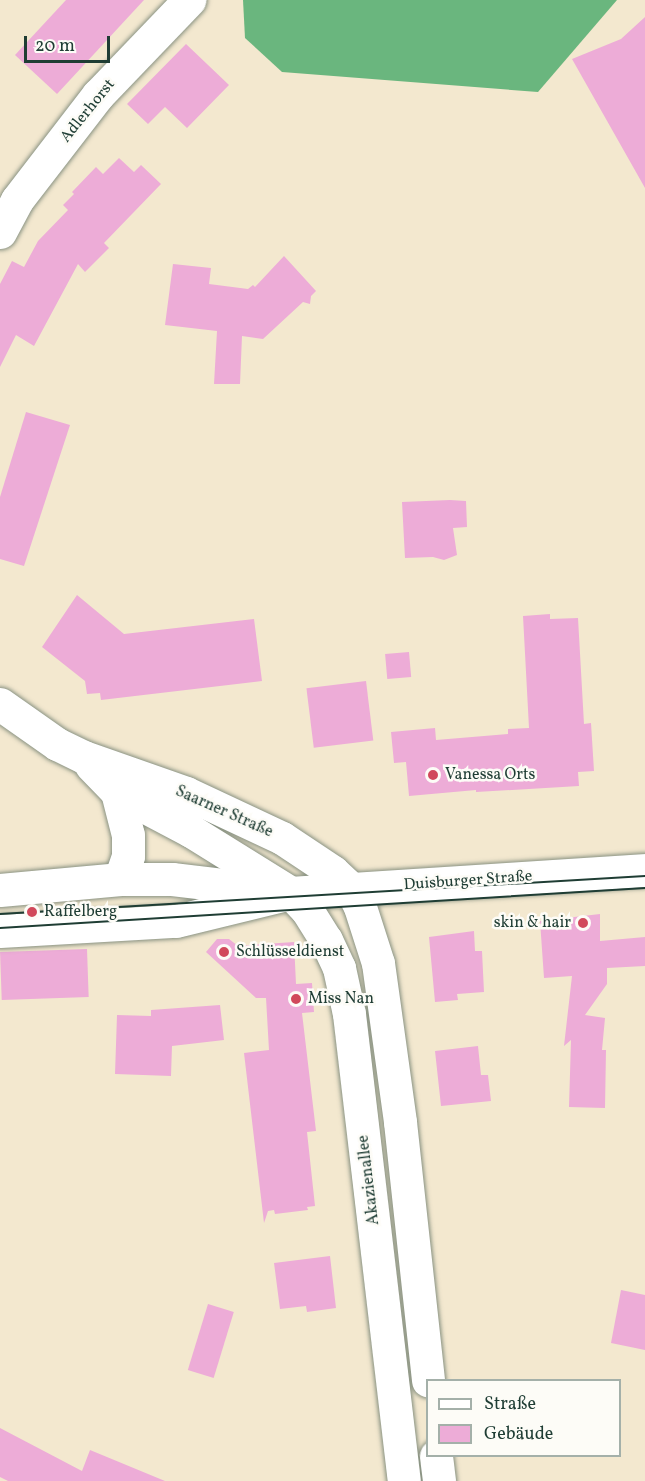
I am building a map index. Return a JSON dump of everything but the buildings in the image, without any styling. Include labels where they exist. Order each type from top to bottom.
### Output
[{"type":"main road","name":"Adlerhorst","points":[[0,232],[17,200],[98,95],[189,0]]},
{"type":"main road","name":"Saarner Straße","points":[[0,704],[57,744],[84,757],[186,793],[282,838],[333,872],[351,889]]},
{"type":"main road","name":"Saarner Straße","points":[[84,757],[117,792],[191,831],[291,893]]},
{"type":"main road","points":[[117,792],[128,835],[128,856],[120,879]]},
{"type":"main road","name":"Duisburger Straße","points":[[0,931],[176,921],[291,893],[645,870]]},
{"type":"main road","name":"Duisburger Straße","points":[[0,890],[120,879],[172,879],[291,893]]},
{"type":"main road","points":[[351,889],[360,907],[378,963],[400,1122],[428,1379]]},
{"type":"main road","name":"Akazienallee","points":[[291,893],[307,910],[327,940],[339,968],[349,1014],[404,1481]]},
{"type":"main road","points":[[436,1457],[439,1481]]},
{"type":"green space","points":[[243,0],[617,0],[538,92],[282,72],[245,38]]},
{"type":"tram line","points":[[0,914],[645,876]]},
{"type":"tram line","points":[[0,928],[645,888]]},
{"type":"place","name":"Vanessa Orts","points":[[433,775]]},
{"type":"place","name":"Raffelberg","points":[[32,912]]},
{"type":"place","name":"skin & hair","points":[[583,923]]},
{"type":"place","name":"Schlüsseldienst","points":[[224,952]]},
{"type":"place","name":"Miss Nan","points":[[296,999]]}]
